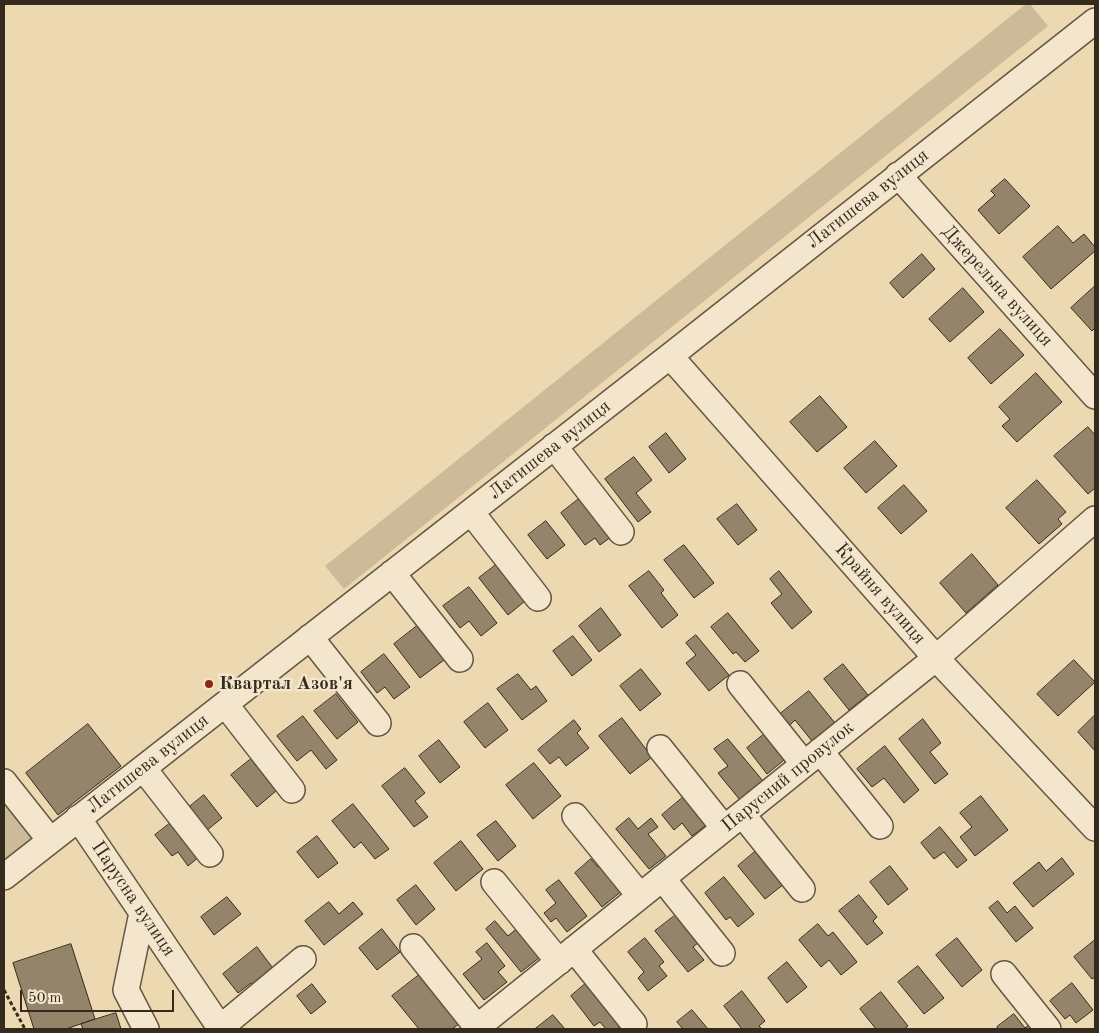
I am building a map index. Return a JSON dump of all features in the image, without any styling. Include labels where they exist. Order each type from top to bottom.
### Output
[{"type":"street","name":"Латишева вулиця","points":[[4,877],[1095,21]]},
{"type":"street","name":"Джерельна вулиця","points":[[898,175],[1095,396]]},
{"type":"street","name":"Крайня вулиця","points":[[670,356],[936,658],[1095,828]]},
{"type":"street","points":[[554,446],[621,532]]},
{"type":"street","points":[[471,512],[538,598]]},
{"type":"street","name":"Парусний провулок","points":[[476,1028],[936,658],[1095,519]]},
{"type":"street","points":[[392,573],[460,659]]},
{"type":"street","points":[[310,637],[378,723]]},
{"type":"street","points":[[740,684],[880,826]]},
{"type":"street","points":[[225,704],[292,790]]},
{"type":"street","points":[[660,748],[802,889]]},
{"type":"street","points":[[143,768],[210,854]]},
{"type":"street","points":[[4,782],[50,840]]},
{"type":"street","points":[[576,816],[640,896]]},
{"type":"street","name":"Парусна вулиця","points":[[78,818],[220,1028]]},
{"type":"street","points":[[662,878],[722,953]]},
{"type":"street","points":[[494,882],[634,1024]]},
{"type":"street","points":[[142,913],[126,990],[146,1029]]},
{"type":"street","points":[[413,947],[476,1028]]},
{"type":"street","points":[[220,1028],[303,959]]},
{"type":"street","points":[[1004,974],[1048,1029]]},
{"type":"path","points":[[4,990],[26,1029]]},
{"type":"shaded area","points":[[1026,4],[1030,4],[1048,26],[344,589],[325,566]]},
{"type":"shaded area","points":[[4,793],[38,835],[4,862]]},
{"type":"building","points":[[1005,179],[1030,206],[999,234],[978,210],[995,195],[991,191]]},
{"type":"building","points":[[1058,226],[1073,243],[1084,234],[1095,247],[1095,251],[1051,289],[1023,257]]},
{"type":"building","points":[[922,254],[935,269],[903,298],[890,283]]},
{"type":"building","points":[[1095,286],[1095,328],[1092,331],[1071,308]]},
{"type":"building","points":[[963,288],[984,312],[950,342],[929,319]]},
{"type":"building","points":[[1000,329],[1024,355],[991,384],[968,358]]},
{"type":"building","points":[[1036,373],[1062,402],[1017,442],[1002,426],[1010,419],[999,407]]},
{"type":"building","points":[[820,396],[847,427],[817,452],[790,422]]},
{"type":"building","points":[[1088,427],[1095,435],[1095,488],[1088,494],[1054,456]]},
{"type":"building","points":[[666,433],[686,459],[669,473],[649,447]]},
{"type":"building","points":[[875,441],[897,466],[866,493],[844,468]]},
{"type":"building","points":[[634,457],[652,480],[636,493],[651,512],[638,522],[605,479]]},
{"type":"building","points":[[1037,480],[1066,512],[1058,519],[1062,524],[1039,544],[1006,508]]},
{"type":"building","points":[[904,485],[927,511],[901,534],[878,508]]},
{"type":"building","points":[[580,498],[611,537],[600,545],[595,538],[585,545],[561,513]]},
{"type":"building","points":[[737,504],[757,530],[738,545],[717,519]]},
{"type":"building","points":[[546,521],[565,545],[547,559],[528,535]]},
{"type":"building","points":[[684,545],[714,583],[694,598],[664,560]]},
{"type":"building","points":[[972,554],[998,585],[966,613],[940,583]]},
{"type":"building","points":[[501,561],[525,601],[508,615],[479,578]]},
{"type":"building","points":[[649,571],[664,590],[661,593],[678,615],[662,628],[629,586]]},
{"type":"building","points":[[779,571],[812,612],[792,629],[771,603],[782,594],[770,579]]},
{"type":"building","points":[[469,587],[497,623],[481,636],[469,621],[460,628],[443,606]]},
{"type":"building","points":[[601,608],[621,635],[599,652],[579,626]]},
{"type":"building","points":[[728,613],[759,651],[745,662],[736,652],[733,654],[711,627]]},
{"type":"building","points":[[417,626],[444,660],[420,678],[394,644]]},
{"type":"building","points":[[696,635],[729,675],[709,691],[686,663],[696,655],[686,643]]},
{"type":"building","points":[[573,636],[592,660],[572,676],[553,651]]},
{"type":"building","points":[[384,654],[410,687],[394,699],[385,687],[377,693],[361,672]]},
{"type":"building","points":[[1074,660],[1095,682],[1058,716],[1037,694]]},
{"type":"building","points":[[843,664],[868,695],[849,710],[824,679]]},
{"type":"building","points":[[641,669],[661,694],[640,711],[620,686]]},
{"type":"building","points":[[518,674],[531,690],[536,686],[547,701],[522,720],[497,689]]},
{"type":"building","points":[[809,691],[835,723],[812,741],[795,720],[790,725],[780,714]]},
{"type":"building","points":[[336,694],[358,722],[337,739],[314,711]]},
{"type":"building","points":[[488,703],[508,730],[485,748],[464,722]]},
{"type":"building","points":[[1095,715],[1095,751],[1078,732]]},
{"type":"building","points":[[303,716],[337,760],[326,769],[311,750],[297,761],[277,736]]},
{"type":"building","points":[[622,718],[652,757],[630,774],[599,736]]},
{"type":"building","points":[[923,719],[941,743],[930,752],[948,774],[935,784],[899,739]]},
{"type":"building","points":[[574,720],[581,729],[577,733],[589,748],[566,766],[559,757],[550,764],[538,750]]},
{"type":"building","points":[[88,724],[121,766],[58,815],[26,773]]},
{"type":"building","points":[[768,731],[789,756],[767,774],[747,748]]},
{"type":"building","points":[[728,739],[763,781],[740,800],[718,773],[728,766],[714,749]]},
{"type":"building","points":[[439,740],[460,767],[440,783],[419,756]]},
{"type":"building","points":[[885,746],[919,790],[904,803],[884,778],[872,787],[857,769]]},
{"type":"building","points":[[251,759],[276,791],[257,807],[231,775]]},
{"type":"building","points":[[534,763],[561,796],[533,819],[506,785]]},
{"type":"building","points":[[405,768],[425,793],[415,801],[428,817],[414,827],[382,786]]},
{"type":"building","points":[[687,794],[710,822],[692,836],[682,823],[674,830],[662,815]]},
{"type":"building","points":[[204,795],[222,818],[206,831],[188,808]]},
{"type":"building","points":[[981,796],[1008,830],[975,856],[960,837],[972,827],[960,813]]},
{"type":"building","points":[[353,804],[389,849],[375,859],[361,842],[354,848],[332,821]]},
{"type":"building","points":[[629,818],[638,829],[651,818],[658,827],[648,834],[666,856],[649,869],[616,829]]},
{"type":"building","points":[[173,821],[200,856],[188,866],[178,852],[172,856],[155,835]]},
{"type":"building","points":[[496,821],[516,846],[498,861],[477,835]]},
{"type":"building","points":[[940,827],[967,860],[957,868],[944,852],[934,859],[921,843]]},
{"type":"building","points":[[317,836],[338,863],[318,878],[297,852]]},
{"type":"building","points":[[461,841],[483,869],[456,891],[434,863]]},
{"type":"building","points":[[757,850],[784,884],[765,899],[738,866]]},
{"type":"building","points":[[1062,858],[1074,874],[1033,907],[1013,883],[1039,862],[1046,871]]},
{"type":"building","points":[[591,859],[598,867],[602,864],[623,890],[602,907],[575,873]]},
{"type":"building","points":[[890,866],[908,889],[888,905],[870,882]]},
{"type":"building","points":[[724,877],[754,914],[738,927],[730,917],[726,920],[705,893]]},
{"type":"building","points":[[559,880],[587,916],[567,932],[556,918],[551,922],[544,913],[556,903],[546,890]]},
{"type":"building","points":[[416,885],[435,909],[416,925],[397,900]]},
{"type":"building","points":[[859,895],[877,917],[873,921],[883,933],[867,945],[839,911]]},
{"type":"building","points":[[227,897],[241,914],[214,935],[201,917]]},
{"type":"building","points":[[998,901],[1007,913],[1015,906],[1033,928],[1016,942],[989,908]]},
{"type":"building","points":[[329,902],[339,914],[353,902],[363,914],[324,945],[305,921]]},
{"type":"building","points":[[677,914],[699,942],[693,947],[704,960],[688,972],[655,931]]},
{"type":"building","points":[[495,921],[508,936],[521,925],[544,954],[521,972],[486,929]]},
{"type":"building","points":[[818,924],[828,936],[833,932],[857,962],[841,975],[829,960],[821,967],[799,940]]},
{"type":"building","points":[[382,929],[400,952],[377,970],[359,948]]},
{"type":"building","points":[[645,938],[664,962],[659,966],[667,976],[648,991],[638,978],[644,972],[628,952]]},
{"type":"building","points":[[957,938],[982,970],[962,987],[936,955]]},
{"type":"building","points":[[1095,940],[1095,977],[1092,979],[1074,957]]},
{"type":"building","points":[[487,943],[505,966],[498,972],[507,982],[484,1000],[463,974],[482,959],[476,952]]},
{"type":"building","points":[[71,944],[95,1019],[66,1029],[34,1029],[13,963]]},
{"type":"building","points":[[257,947],[275,971],[254,988],[251,983],[238,993],[223,974]]},
{"type":"building","points":[[787,962],[807,987],[787,1003],[768,978]]},
{"type":"building","points":[[918,966],[944,998],[924,1014],[898,982]]},
{"type":"building","points":[[423,972],[463,1021],[452,1029],[419,1029],[392,996]]},
{"type":"building","points":[[590,980],[625,1023],[617,1029],[606,1029],[600,1022],[594,1026],[571,996]]},
{"type":"building","points":[[1072,983],[1093,1010],[1076,1023],[1070,1015],[1065,1019],[1050,1001]]},
{"type":"building","points":[[312,984],[326,1002],[311,1014],[297,996]]},
{"type":"building","points":[[742,991],[765,1021],[759,1026],[762,1029],[742,1029],[724,1006]]},
{"type":"building","points":[[881,992],[908,1026],[904,1029],[876,1029],[860,1009]]},
{"type":"building","points":[[692,1010],[708,1029],[683,1029],[677,1022]]},
{"type":"building","points":[[116,1013],[121,1029],[83,1029],[81,1024]]},
{"type":"building","points":[[1014,1014],[1025,1028],[1031,1023],[1036,1029],[999,1029],[997,1027]]},
{"type":"building","points":[[553,1015],[565,1029],[535,1029]]},
{"type":"place","name":"Квартал Азов'я","points":[[209,684]]}]
